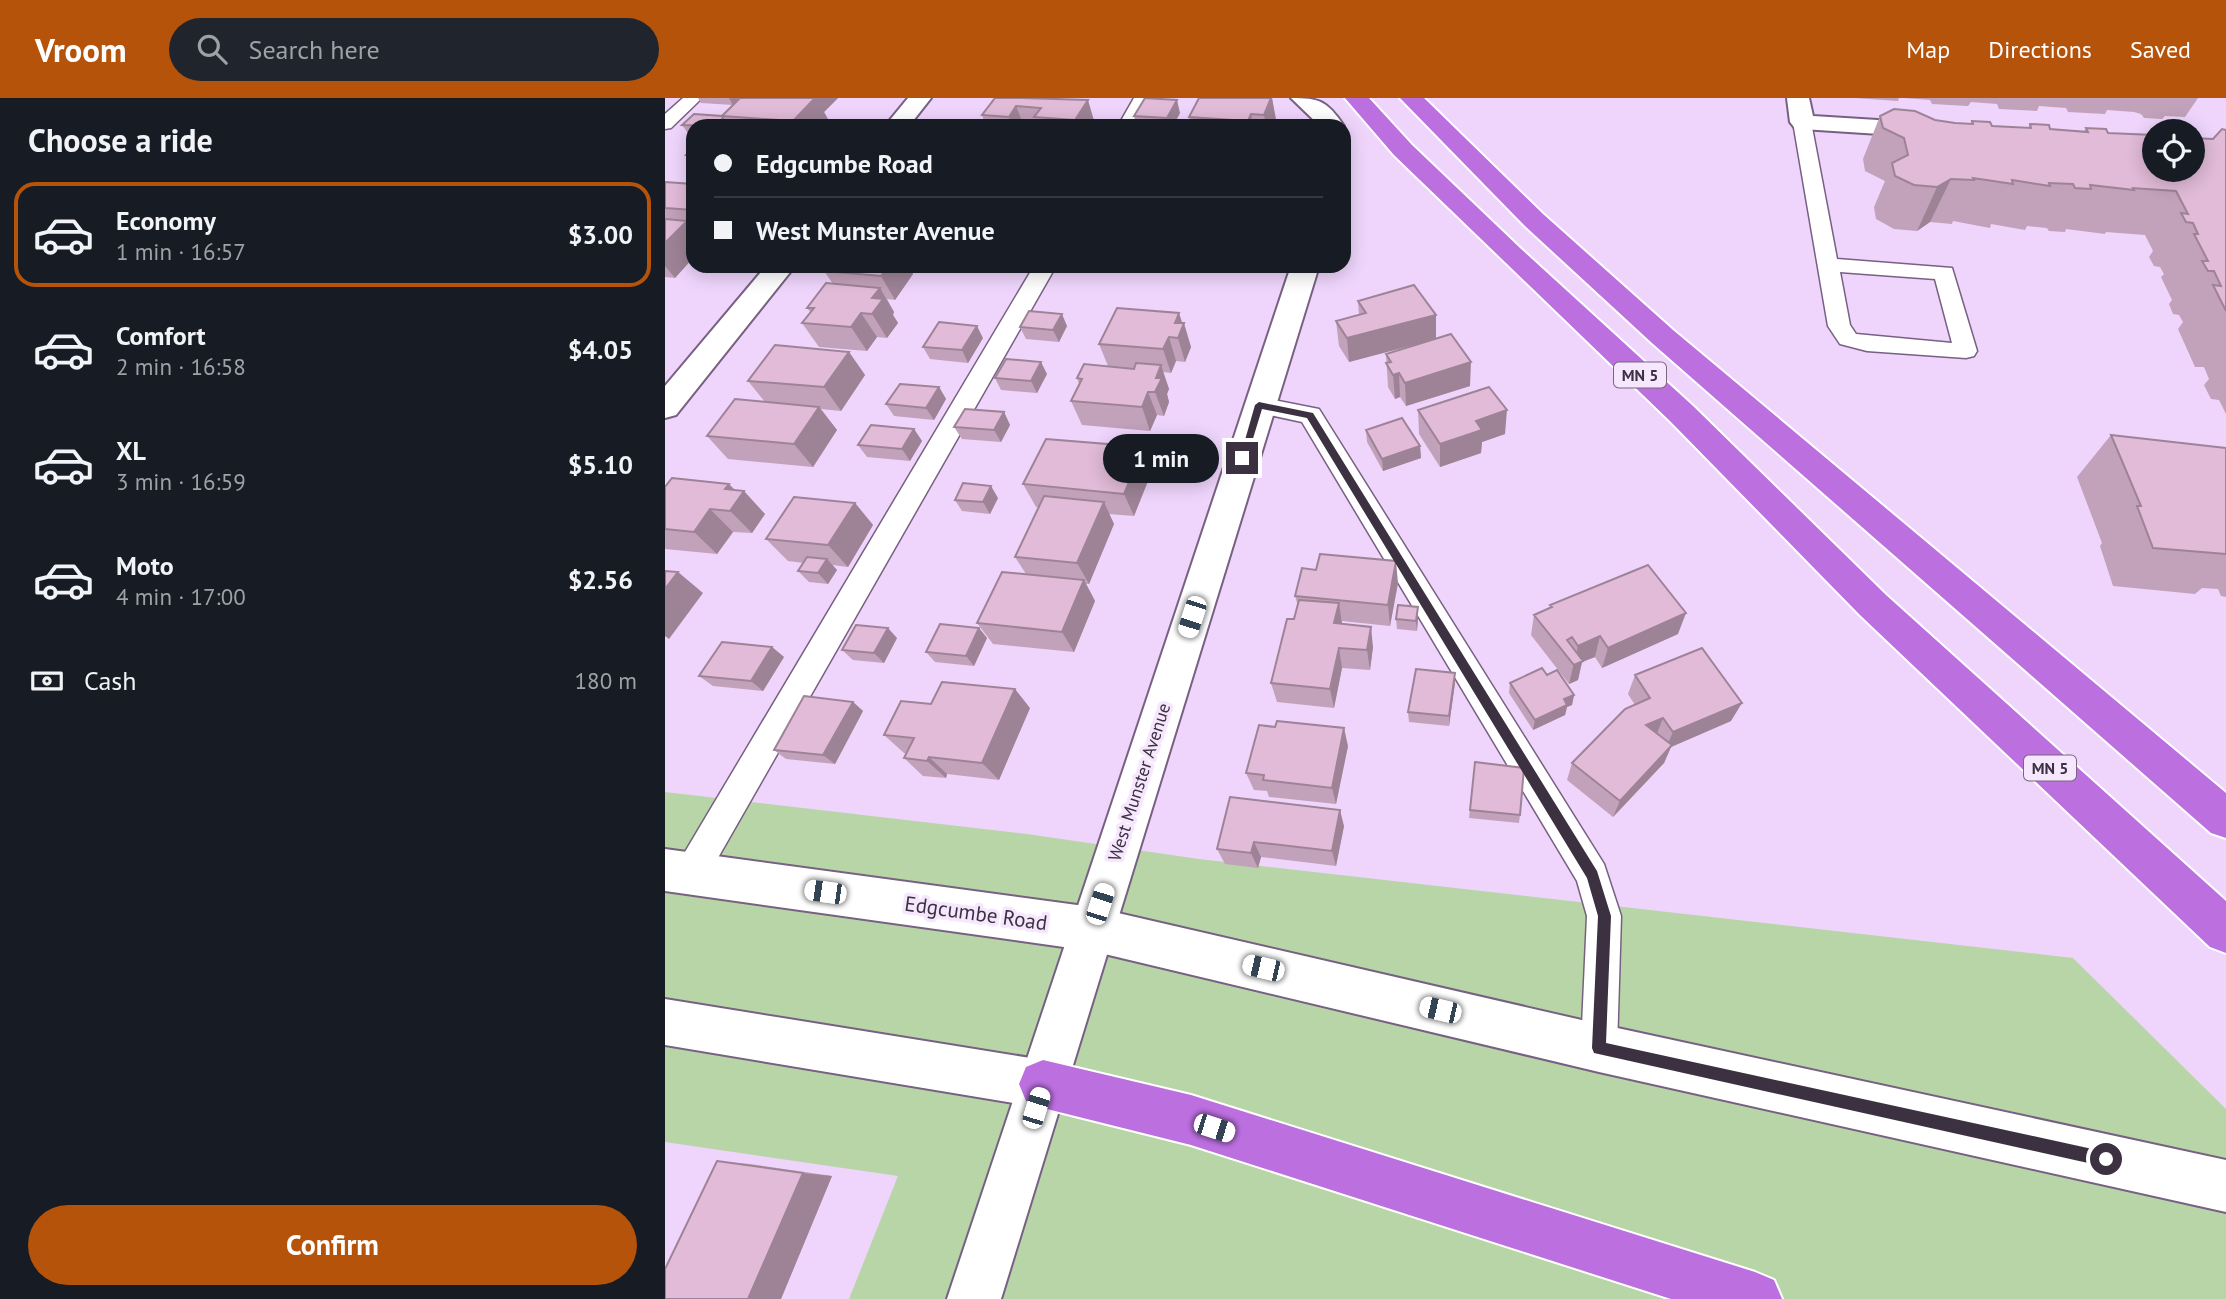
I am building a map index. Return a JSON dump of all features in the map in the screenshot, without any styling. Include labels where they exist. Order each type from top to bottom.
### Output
[{"type":"highway","name":"MN 5","points":[[1356,98],[1432,178],[1682,414],[1873,605],[2226,932]]},
{"type":"highway","name":"MN 5","points":[[1411,98],[1483,173],[1612,292],[1767,429],[2226,819]]},
{"type":"highway","points":[[1043,1084],[1191,1120],[1755,1299]]},
{"type":"street","points":[[903,119],[920,98]]},
{"type":"street","points":[[1302,98],[1326,119]]},
{"type":"street","points":[[1798,98],[1802,122],[1952,132]]},
{"type":"street","points":[[665,407],[775,273]]},
{"type":"street","name":"West Munster Avenue","points":[[974,1299],[1303,273]]},
{"type":"street","name":"Edgcumbe Road","points":[[678,872],[1091,929],[1599,1048],[2226,1186]]},
{"type":"street","points":[[665,1022],[1043,1084]]},
{"type":"lane","points":[[665,124],[693,98]]},
{"type":"lane","points":[[1131,119],[1143,98]]},
{"type":"lane","points":[[1802,122],[1839,326],[1849,339],[1867,344],[1966,351],[1944,274],[1829,265]]},
{"type":"lane","points":[[678,872],[1041,273]]},
{"type":"lane","points":[[1259,405],[1310,415],[1592,875],[1604,916],[1599,1048]]},
{"type":"green space","points":[[665,792],[1027,834],[1199,859],[2073,958],[2226,1109],[2226,1299],[849,1299],[898,1176],[665,1142]]},
{"type":"building","points":[[740,98],[815,98],[795,119],[722,116]]},
{"type":"building","points":[[995,98],[1088,100],[1076,119],[1034,117],[1041,108],[1016,106],[1009,117],[982,115]]},
{"type":"building","points":[[1145,98],[1177,100],[1167,118],[1134,116]]},
{"type":"building","points":[[1199,98],[1271,98],[1264,115],[1251,114],[1249,119],[1189,117]]},
{"type":"building","points":[[1894,109],[1915,111],[1935,120],[1955,123],[1990,122],[1992,126],[2031,128],[2030,124],[2049,125],[2050,129],[2088,132],[2086,128],[2106,129],[2108,133],[2142,134],[2142,182],[2205,182],[2205,139],[2213,139],[2222,129],[2226,130],[2226,311],[2213,285],[2221,286],[2214,271],[2208,271],[2202,261],[2208,261],[2194,234],[2198,234],[2193,223],[2186,222],[2181,213],[2188,214],[2176,191],[2090,185],[2091,189],[2075,188],[2073,184],[2049,183],[2050,186],[2012,180],[2013,184],[1973,178],[1974,180],[1951,179],[1937,187],[1914,185],[1895,176],[1892,163],[1908,155],[1904,138],[1883,128],[1880,116]]},
{"type":"building","points":[[694,114],[723,118],[722,119],[689,119]]},
{"type":"building","points":[[665,182],[686,184],[686,210],[665,208]]},
{"type":"building","points":[[665,219],[686,221],[686,222],[665,243]]},
{"type":"building","points":[[847,273],[883,273],[881,276]]},
{"type":"building","points":[[826,283],[880,288],[872,298],[883,299],[872,314],[861,313],[851,327],[802,323],[814,308],[807,308]]},
{"type":"building","points":[[1414,285],[1436,315],[1347,338],[1336,321],[1366,313],[1358,301]]},
{"type":"building","points":[[1117,308],[1179,313],[1175,323],[1184,323],[1178,338],[1169,337],[1163,349],[1099,344]]},
{"type":"building","points":[[1029,311],[1062,314],[1053,330],[1020,327]]},
{"type":"building","points":[[939,322],[977,326],[962,350],[923,347]]},
{"type":"building","points":[[1451,334],[1471,362],[1405,383],[1399,373],[1393,375],[1386,363],[1391,362],[1386,354]]},
{"type":"building","points":[[775,345],[849,352],[824,387],[748,381]]},
{"type":"building","points":[[1006,359],[1041,362],[1031,381],[995,378]]},
{"type":"building","points":[[1136,363],[1161,365],[1156,378],[1162,378],[1155,392],[1148,392],[1142,407],[1071,401],[1082,379],[1077,378],[1084,364],[1134,369]]},
{"type":"building","points":[[900,384],[939,387],[926,408],[886,404]]},
{"type":"building","points":[[1489,387],[1507,410],[1476,421],[1482,430],[1440,444],[1418,410]]},
{"type":"building","points":[[735,399],[819,407],[794,444],[707,436]]},
{"type":"building","points":[[965,409],[1004,412],[994,430],[954,427]]},
{"type":"building","points":[[1402,418],[1420,446],[1382,459],[1366,430]]},
{"type":"building","points":[[871,425],[914,429],[902,449],[858,445]]},
{"type":"building","points":[[2111,435],[2226,448],[2226,554],[2153,548],[2137,506],[2141,506]]},
{"type":"building","points":[[1046,439],[1144,447],[1124,494],[1023,484]]},
{"type":"building","points":[[672,478],[729,484],[725,489],[744,491],[730,511],[710,509],[694,532],[665,529],[665,487]]},
{"type":"building","points":[[963,483],[991,486],[983,502],[955,500]]},
{"type":"building","points":[[1044,496],[1104,502],[1077,563],[1015,557]]},
{"type":"building","points":[[794,497],[855,503],[828,545],[766,539]]},
{"type":"building","points":[[1320,554],[1396,561],[1388,605],[1295,596],[1302,568],[1316,570]]},
{"type":"building","points":[[807,557],[827,559],[818,573],[798,571]]},
{"type":"building","points":[[1648,565],[1686,613],[1608,648],[1600,636],[1578,646],[1572,637],[1567,640],[1583,661],[1574,665],[1534,615],[1552,607],[1550,605]]},
{"type":"building","points":[[665,571],[678,572],[665,589]]},
{"type":"building","points":[[1002,572],[1084,580],[1062,632],[977,623]]},
{"type":"building","points":[[1299,600],[1339,603],[1334,623],[1371,627],[1367,650],[1339,648],[1330,689],[1271,683],[1287,619],[1294,619]]},
{"type":"building","points":[[1398,605],[1418,607],[1416,621],[1396,619]]},
{"type":"building","points":[[940,624],[979,628],[966,656],[926,652]]},
{"type":"building","points":[[856,625],[888,628],[874,653],[842,650]]},
{"type":"building","points":[[722,642],[772,647],[751,681],[699,676]]},
{"type":"building","points":[[1702,648],[1742,703],[1673,732],[1663,718],[1646,725],[1672,745],[1620,801],[1572,763],[1625,709],[1650,698],[1635,675]]},
{"type":"building","points":[[1542,668],[1547,675],[1557,670],[1574,695],[1564,699],[1567,705],[1535,720],[1510,683]]},
{"type":"building","points":[[1416,669],[1455,673],[1449,716],[1408,712]]},
{"type":"building","points":[[942,682],[1015,689],[982,763],[929,757],[927,761],[904,758],[914,738],[884,735],[901,701],[931,704]]},
{"type":"building","points":[[804,696],[853,702],[823,755],[774,750]]},
{"type":"building","points":[[1277,721],[1344,728],[1332,788],[1263,780],[1264,775],[1246,773],[1259,725],[1275,727]]},
{"type":"building","points":[[1475,762],[1524,768],[1520,815],[1470,810]]},
{"type":"building","points":[[1230,797],[1340,810],[1332,851],[1254,842],[1251,853],[1217,849]]},
{"type":"building","points":[[717,1161],[803,1173],[748,1299],[665,1299],[665,1269]]},
{"type":"route","points":[[1242,458],[1259,405],[1310,415],[1592,875],[1604,916],[1599,1048],[2106,1159]]}]
